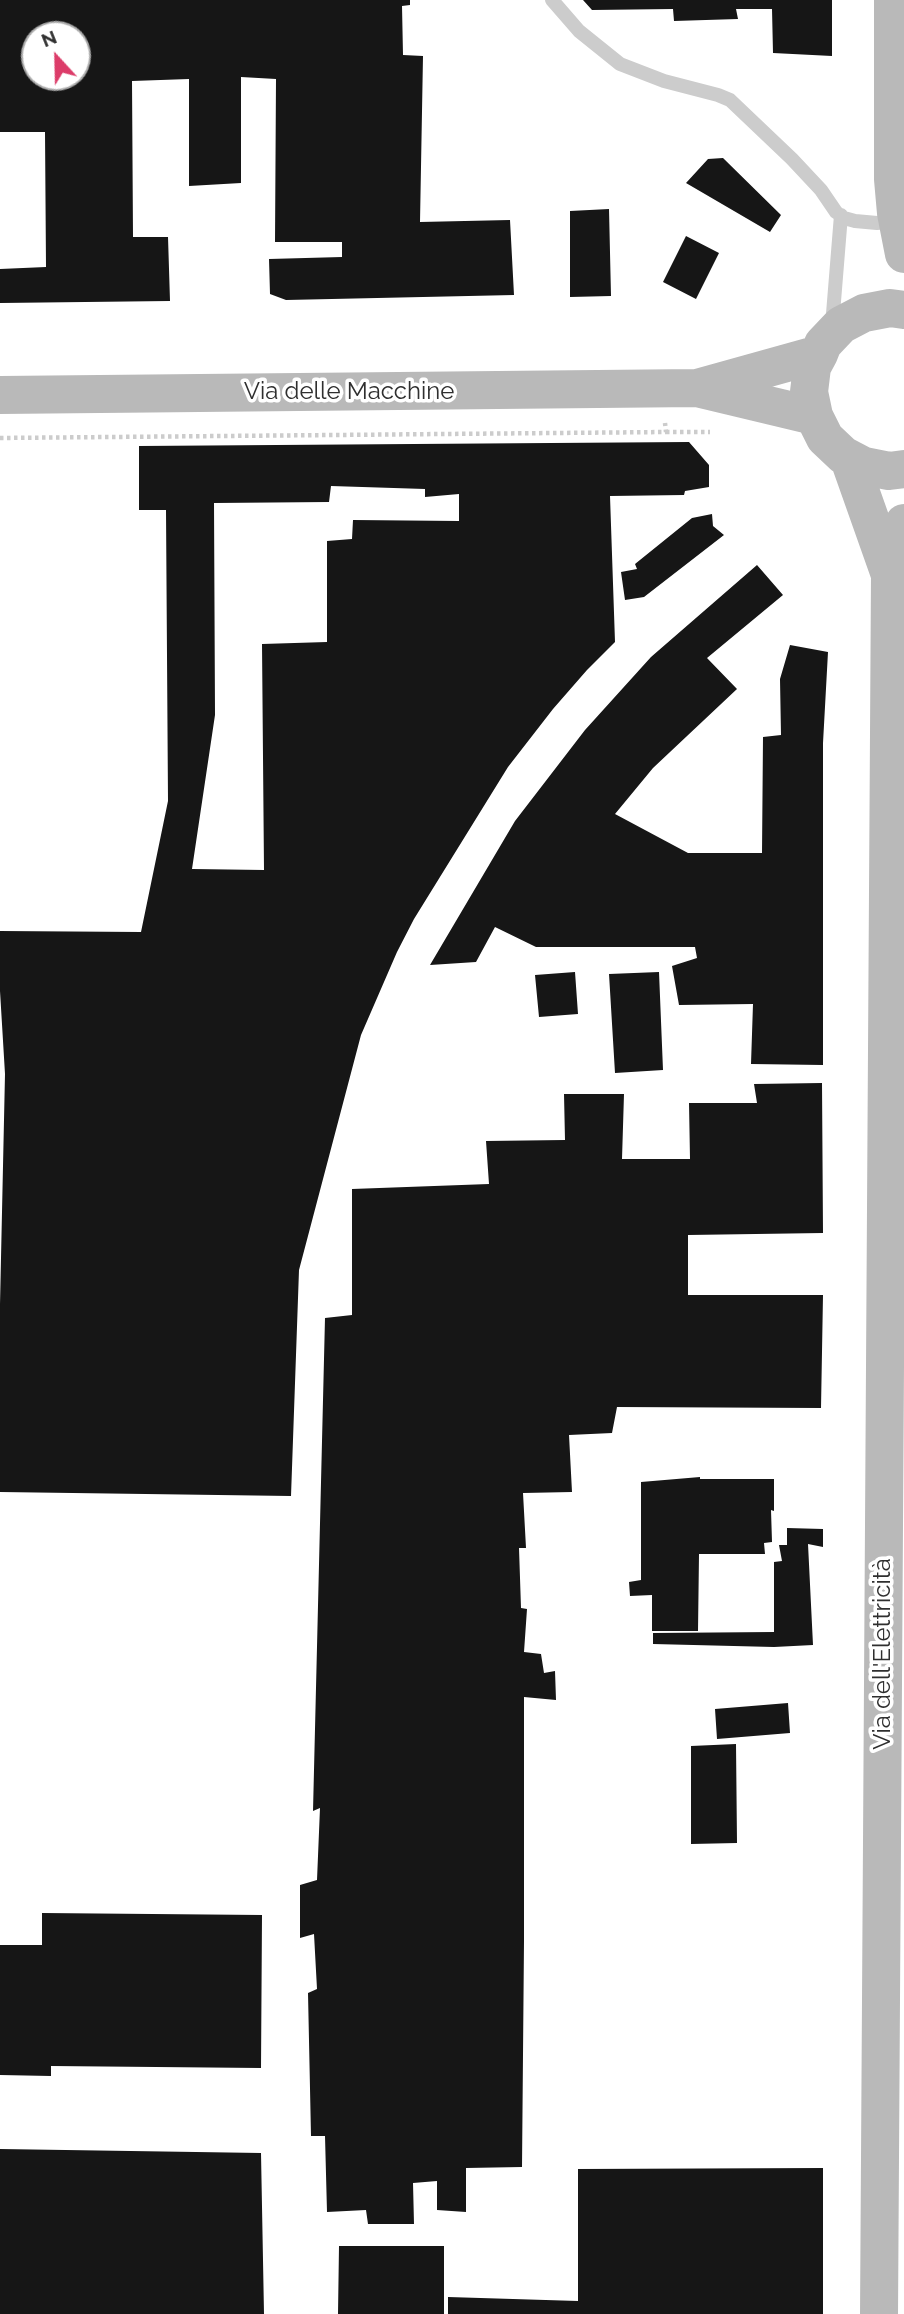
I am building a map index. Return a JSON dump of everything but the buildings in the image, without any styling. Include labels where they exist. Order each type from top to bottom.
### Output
[{"type":"street","points":[[893,0],[893,178],[901,237]]},
{"type":"street","name":"Via delle Macchine","points":[[697,388],[825,344],[841,325],[864,313],[890,308],[904,310]]},
{"type":"street","points":[[825,344],[812,367],[809,392],[814,416],[825,438],[842,455],[864,466],[889,471],[904,469]]},
{"type":"street","name":"Via delle Macchine","points":[[0,395],[697,388],[814,416]]},
{"type":"street","name":"Via dell'Elettricità","points":[[849,459],[890,575]]},
{"type":"street","name":"Via dell'Elettricità","points":[[878,2314],[890,575],[904,523]]},
{"type":"lane","points":[[552,0],[579,31],[620,64],[664,81],[730,100],[792,159],[821,190],[836,212],[901,237]]},
{"type":"lane","points":[[825,344],[841,215]]},
{"type":"path","points":[[664,411],[666,432]]},
{"type":"path","points":[[0,438],[720,432]]}]
